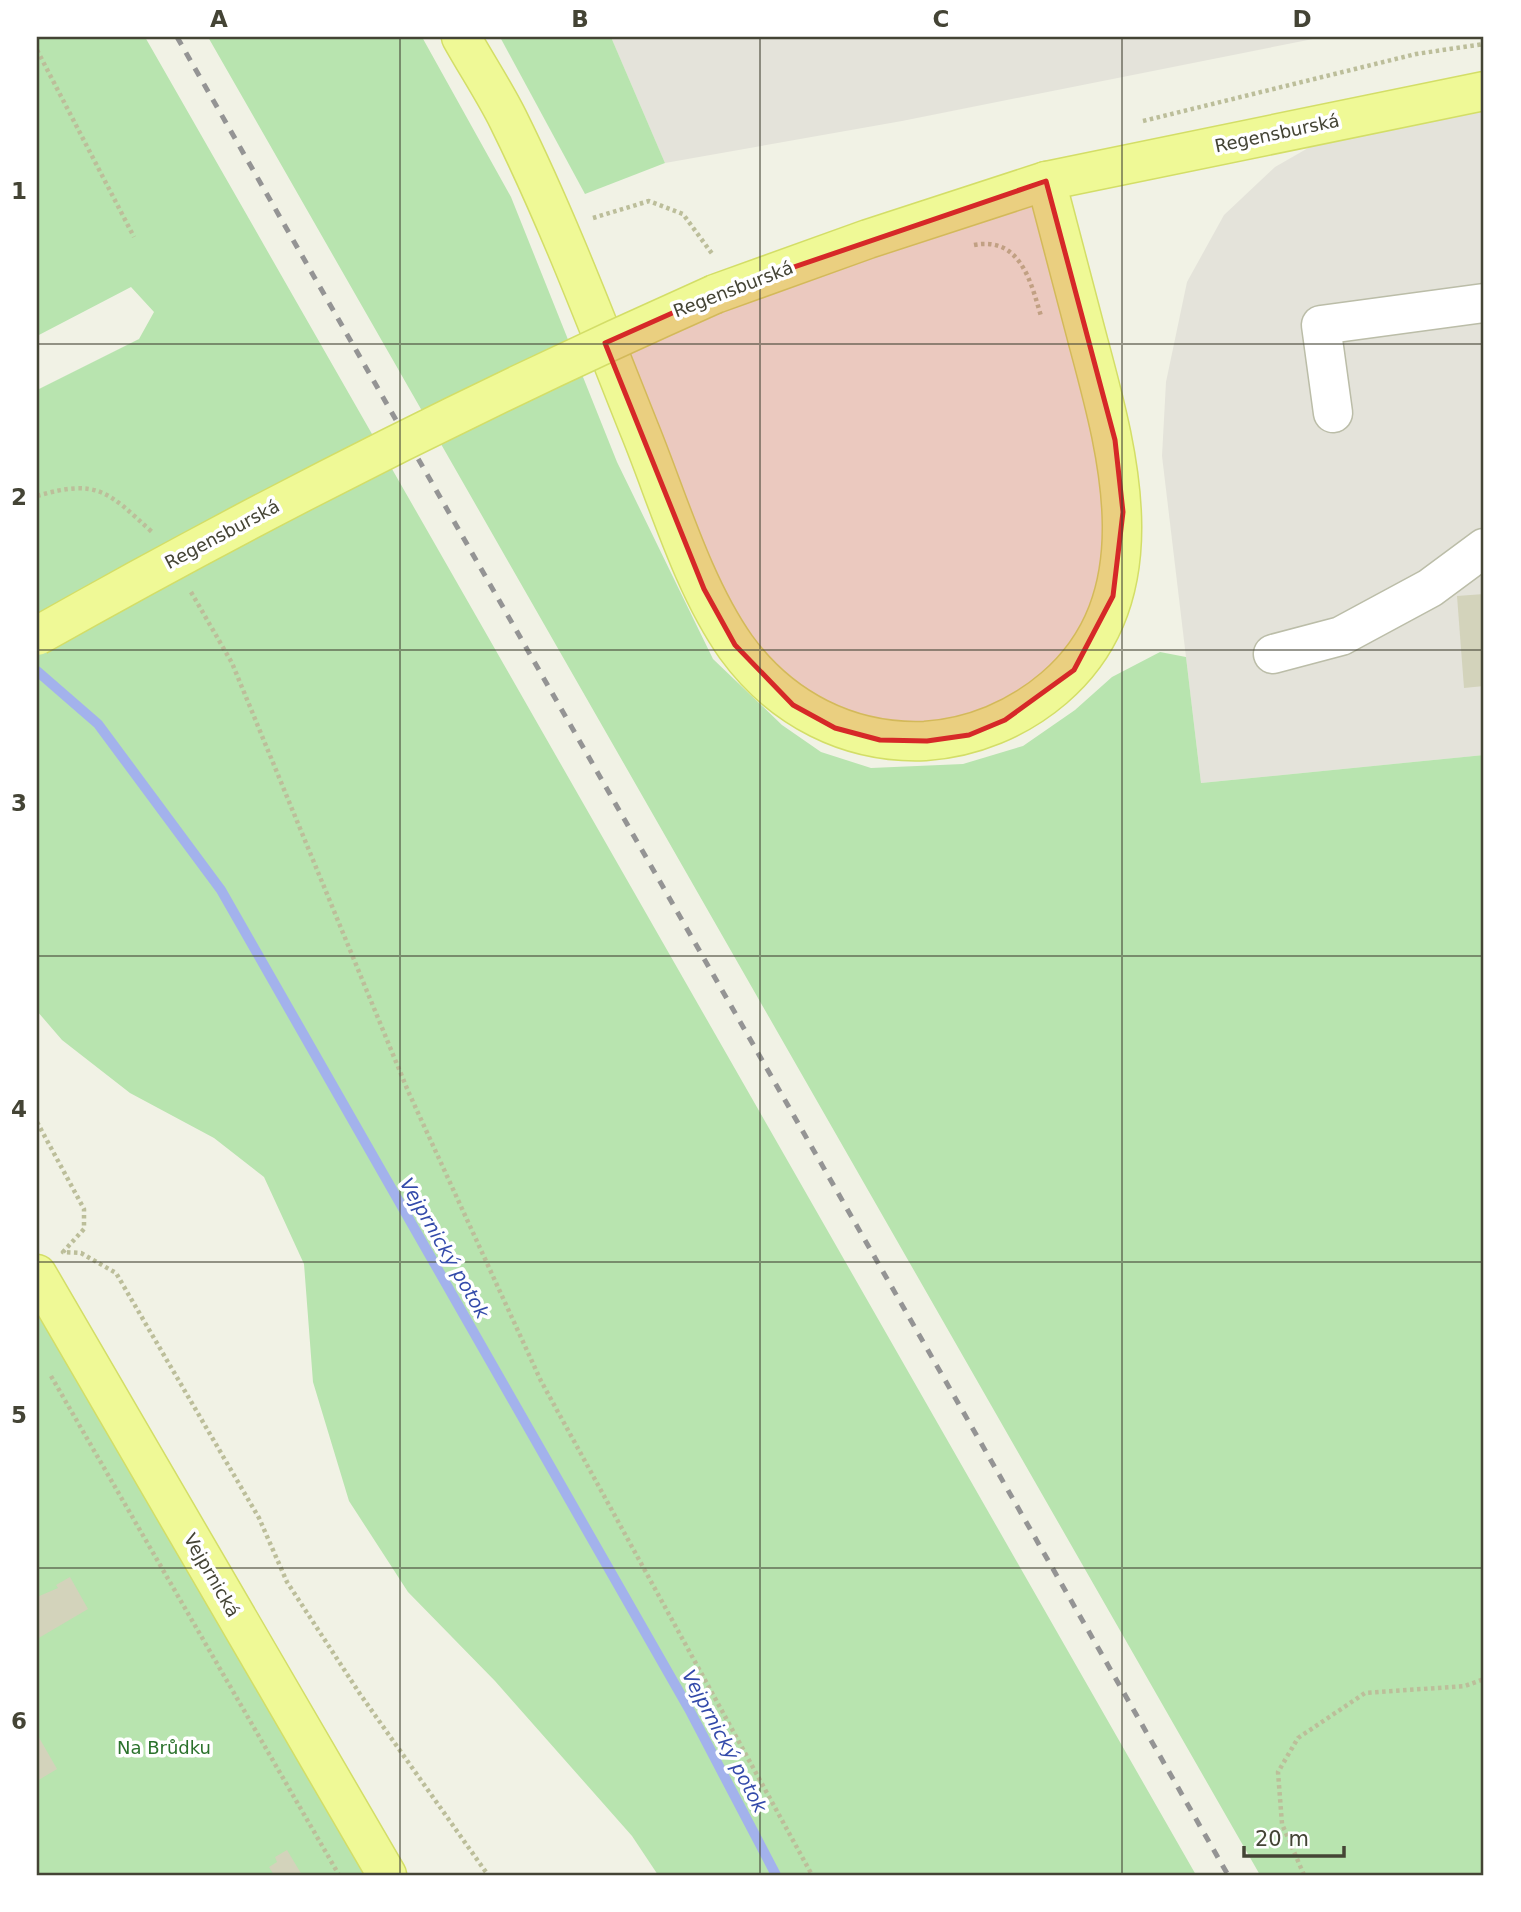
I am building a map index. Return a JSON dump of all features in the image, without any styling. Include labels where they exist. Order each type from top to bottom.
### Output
[{"type":"main road","points":[[461,37],[507,118],[535,180],[574,267],[704,589],[735,645],[761,676],[793,705],[835,728],[880,740],[927,741],[969,735],[1005,720],[1042,698],[1074,670],[1095,638],[1113,596],[1121,564],[1124,512],[1115,440],[1046,181]]},
{"type":"main road","name":"Regensburská","points":[[37,636],[179,556],[395,443],[544,370],[715,293],[1046,181],[1484,91]]},
{"type":"main road","name":"Vejprnická","points":[[37,1274],[387,1875]]},
{"type":"lane","points":[[1333,413],[1321,325],[1484,303]]},
{"type":"lane","points":[[1273,654],[1341,635],[1430,588],[1484,548]]},
{"type":"path","points":[[37,50],[134,237]]},
{"type":"path","points":[[591,219],[649,201],[683,214],[713,255]]},
{"type":"path","points":[[945,213],[956,248],[984,243],[1007,250],[1026,268],[1043,321]]},
{"type":"path","points":[[37,496],[68,486],[109,493],[161,540]]},
{"type":"path","points":[[187,585],[232,663],[408,1091],[541,1381],[812,1875]]},
{"type":"path","points":[[37,1122],[84,1209],[84,1229],[63,1252],[81,1253],[116,1273],[246,1496],[287,1582],[360,1694],[488,1875]]},
{"type":"path","points":[[51,1375],[339,1875]]},
{"type":"path","points":[[1304,1875],[1282,1824],[1278,1772],[1297,1738],[1365,1693],[1465,1686],[1484,1679]]},
{"type":"highlighted area","points":[[1046,181],[1115,440],[1123,512],[1113,596],[1074,670],[1005,720],[969,735],[927,741],[880,740],[835,728],[793,705],[735,645],[704,589],[605,343],[715,294]]},
{"type":"shaded area","points":[[611,37],[1323,37],[902,121],[665,163]]},
{"type":"shaded area","points":[[1484,107],[1484,755],[1201,783],[1162,456],[1166,382],[1187,282],[1224,215],[1275,167],[1343,128]]},
{"type":"green space","points":[[37,37],[145,37],[1196,1875],[658,1875],[632,1836],[495,1681],[408,1592],[349,1501],[313,1382],[304,1264],[264,1177],[214,1138],[130,1093],[62,1040],[37,1011],[37,390],[139,339],[154,312],[131,287],[37,336]]},
{"type":"green space","points":[[208,37],[422,37],[511,197],[617,462],[713,659],[782,725],[821,752],[871,768],[963,764],[1023,746],[1075,710],[1112,677],[1160,652],[1186,657],[1201,783],[1484,755],[1484,1875],[1260,1875]]},
{"type":"green space","points":[[500,37],[611,37],[665,163],[585,194]]},
{"type":"green space","name":"Na Brůdku","points":[[37,1274],[387,1875],[37,1875]]},
{"type":"building","points":[[1484,594],[1484,686],[1464,688],[1457,596]]},
{"type":"building","points":[[70,1577],[88,1609],[37,1639],[37,1597],[58,1588],[56,1585]]},
{"type":"building","points":[[37,1734],[57,1769],[37,1781]]},
{"type":"building","points":[[287,1850],[302,1875],[274,1875],[269,1867],[277,1862],[275,1857]]},
{"type":"waterway","name":"Vejprnický potok","points":[[37,671],[98,724],[221,890],[689,1709],[776,1875]]},
{"type":"railway","points":[[177,37],[1228,1875]]}]
